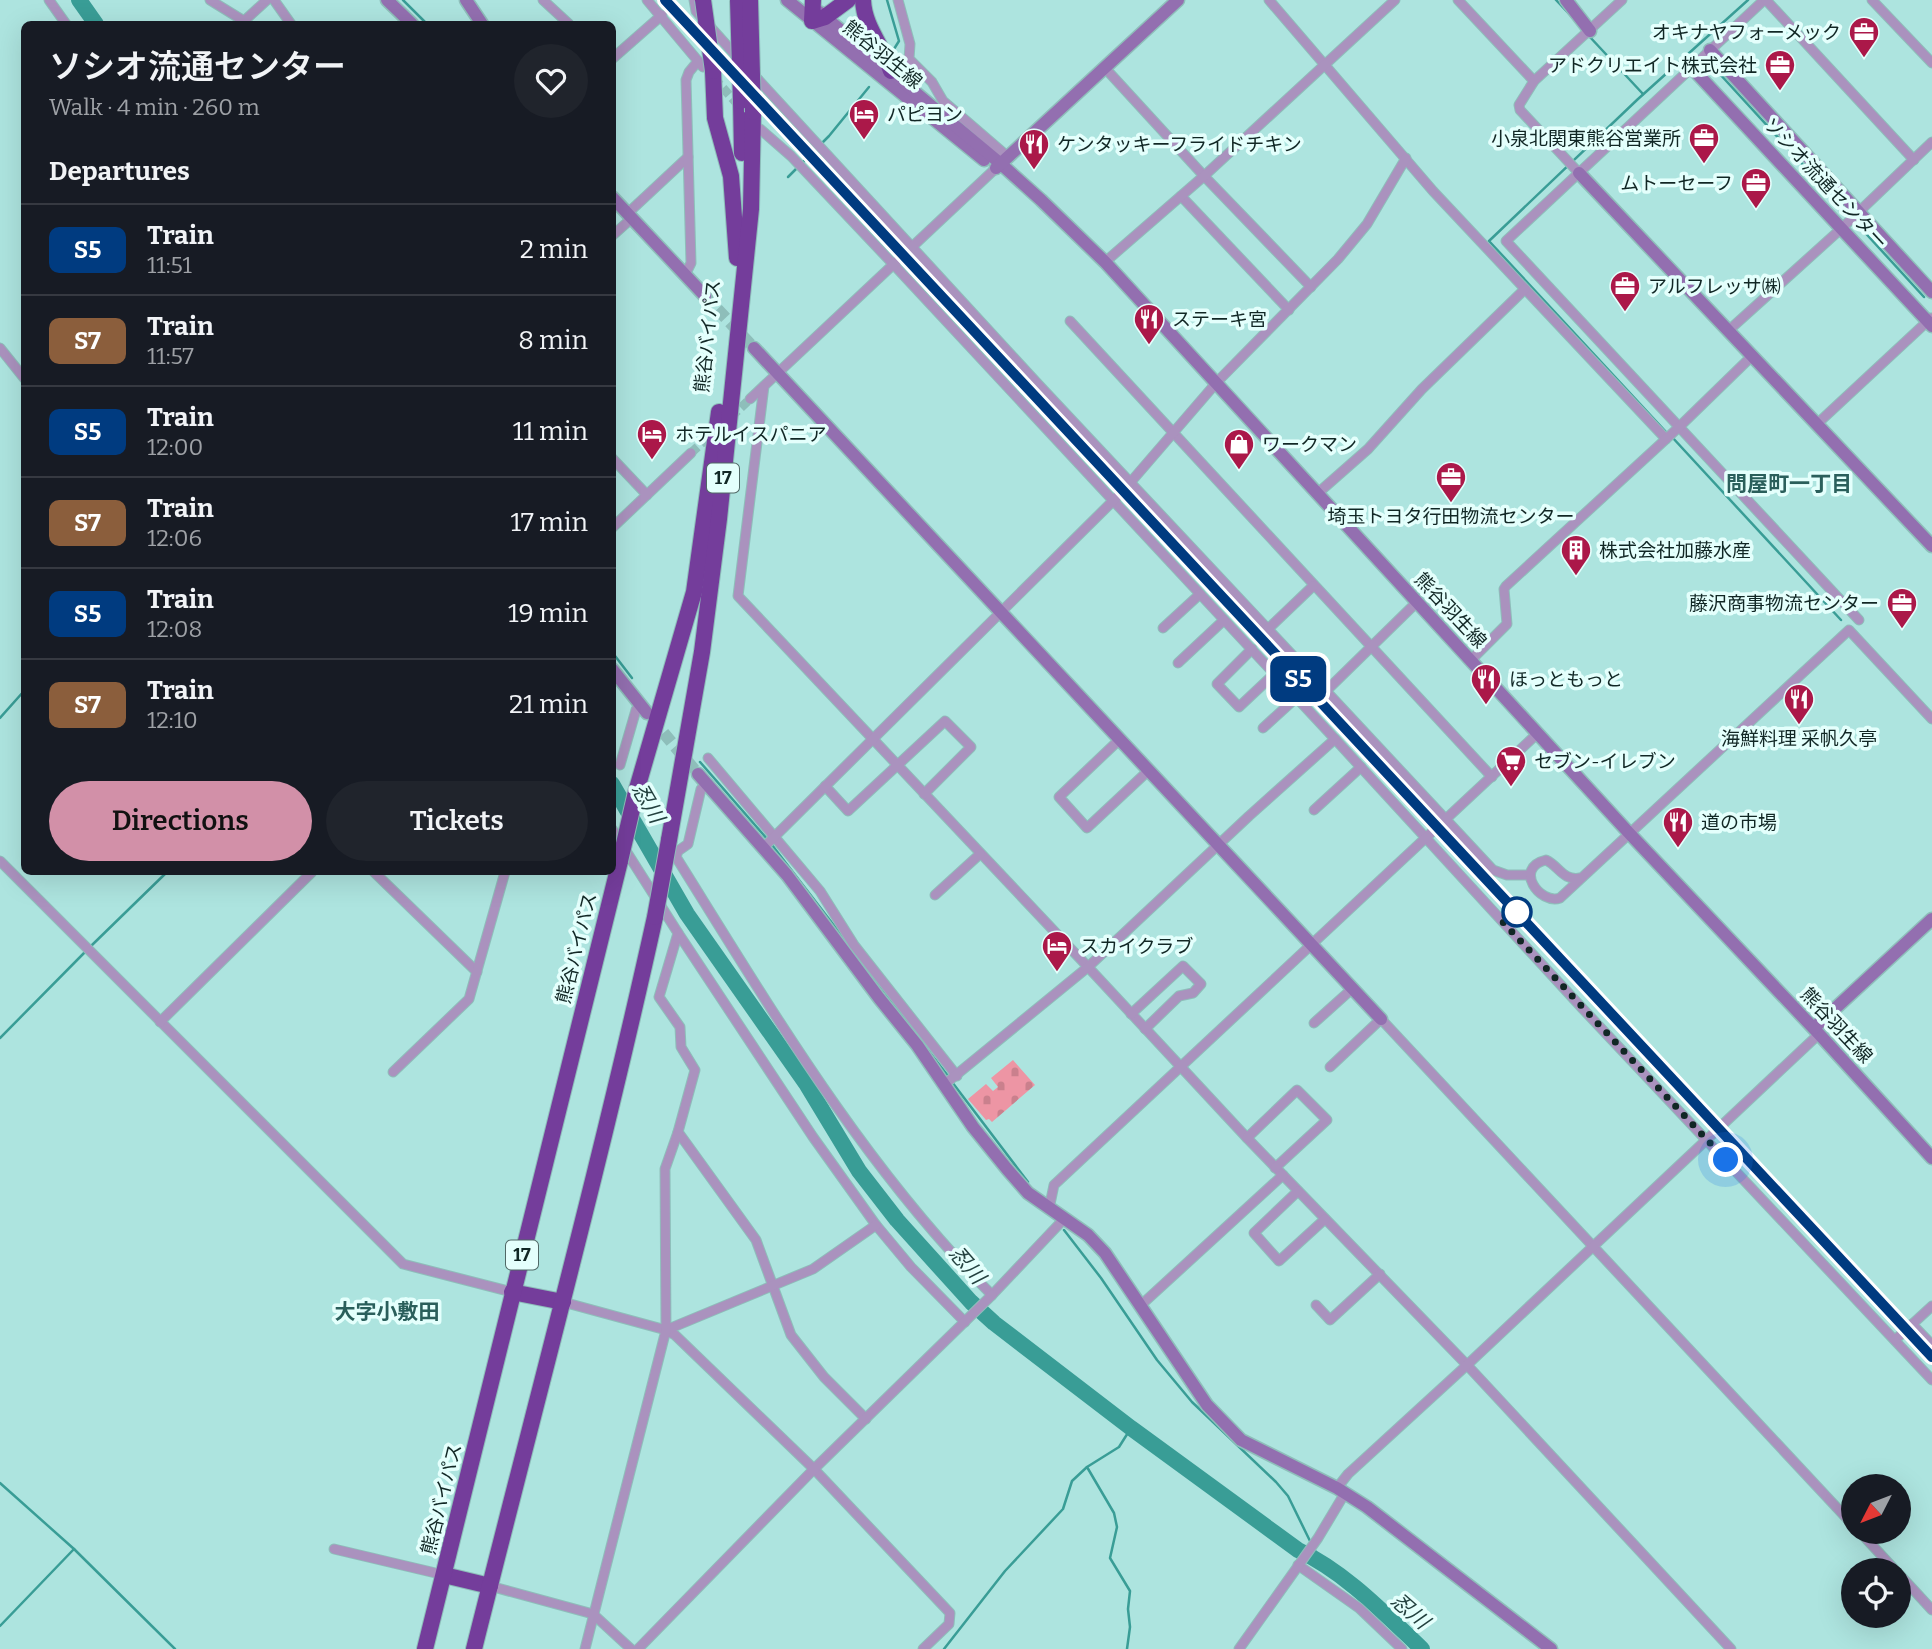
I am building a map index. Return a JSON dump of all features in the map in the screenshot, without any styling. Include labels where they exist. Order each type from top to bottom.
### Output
[{"type":"highway","points":[[703,0],[705,66],[715,118],[731,177],[737,258]]},
{"type":"highway","name":"熊谷バイパス","points":[[474,1649],[631,1027],[655,917],[702,652],[719,519],[751,209],[747,106],[738,0]]},
{"type":"highway","name":"熊谷バイパス","points":[[425,1649],[636,792],[694,592],[737,258],[747,106],[750,0]]},
{"type":"highway","points":[[814,9],[848,0]]},
{"type":"highway","points":[[863,0],[867,25],[891,71]]},
{"type":"highway","points":[[512,1292],[563,1303]]},
{"type":"highway","points":[[444,1575],[490,1586]]},
{"type":"street","points":[[49,0],[64,21]]},
{"type":"street","points":[[210,0],[244,21],[267,0]]},
{"type":"street","points":[[274,0],[289,21]]},
{"type":"street","points":[[387,0],[408,21]]},
{"type":"street","points":[[466,0],[480,21]]},
{"type":"street","points":[[543,0],[566,21]]},
{"type":"street","points":[[647,0],[705,66],[690,72],[686,80],[691,263],[685,275]]},
{"type":"street","points":[[694,0],[696,11],[912,247],[1493,870],[1507,875],[1529,875]]},
{"type":"street","name":"熊谷羽生線","points":[[788,0],[814,9],[891,71],[1001,163],[1105,262],[1629,833],[1817,1031],[1932,1158]]},
{"type":"street","points":[[898,0],[910,44],[909,59],[932,82],[943,101],[1001,163]]},
{"type":"street","points":[[750,399],[1178,0]]},
{"type":"street","points":[[1269,0],[1433,191],[1665,439]]},
{"type":"street","points":[[1105,262],[1204,176],[1395,0]]},
{"type":"street","points":[[1458,0],[1534,81]]},
{"type":"street","points":[[1566,0],[1590,31]]},
{"type":"street","points":[[1622,0],[1534,81],[1518,104],[1520,110],[1932,546]]},
{"type":"street","points":[[1859,620],[1506,241],[1765,0],[1914,160]]},
{"type":"street","points":[[1872,0],[1932,63]]},
{"type":"street","name":"熊谷羽生線","points":[[814,9],[1001,163]]},
{"type":"street","points":[[616,55],[662,15]]},
{"type":"street","points":[[1710,50],[1932,292]]},
{"type":"street","name":"ソシオ流通センター","points":[[1691,67],[1931,321]]},
{"type":"street","points":[[1105,68],[1311,287]]},
{"type":"street","points":[[760,129],[791,156],[894,265],[1426,836],[1573,998],[1932,1380]]},
{"type":"street","points":[[1728,331],[1932,142]]},
{"type":"street","points":[[616,232],[688,157]]},
{"type":"street","points":[[769,842],[1113,501],[1217,382],[1338,260],[1367,224],[1406,158]]},
{"type":"street","points":[[1181,196],[1289,310]]},
{"type":"street","points":[[616,201],[705,296]]},
{"type":"street","points":[[1318,493],[1368,449],[1422,389],[1525,289]]},
{"type":"street","points":[[1070,321],[1492,777]]},
{"type":"street","points":[[1817,424],[1931,321]]},
{"type":"street","points":[[0,348],[21,374]]},
{"type":"street","points":[[754,348],[1841,1512]]},
{"type":"street","points":[[1471,660],[1507,624],[1506,586],[1752,356]]},
{"type":"street","points":[[764,386],[738,596],[1275,1168],[1467,1365],[1731,1649]]},
{"type":"street","points":[[616,524],[691,453]]},
{"type":"street","points":[[616,462],[648,495]]},
{"type":"street","points":[[1268,629],[1313,586]]},
{"type":"street","points":[[1163,628],[1200,594]]},
{"type":"street","points":[[1326,691],[1417,602]]},
{"type":"street","points":[[1178,663],[1224,620]]},
{"type":"street","points":[[1580,878],[1572,880],[1565,877],[1553,863],[1546,860],[1532,867],[1529,875],[1531,882],[1545,898],[1553,901],[1560,898],[1849,630],[1932,719]]},
{"type":"street","points":[[1252,649],[1217,684],[1239,707],[1274,674]]},
{"type":"street","points":[[616,674],[644,709]]},
{"type":"street","points":[[1263,728],[1297,697]]},
{"type":"street","points":[[620,765],[636,710],[644,709]]},
{"type":"street","points":[[825,786],[848,811],[945,721],[971,747],[924,794]]},
{"type":"street","points":[[1049,1209],[1054,1185],[1538,733]]},
{"type":"street","points":[[951,1080],[1088,967],[1335,738]]},
{"type":"street","points":[[1119,740],[1059,797],[1087,828],[1148,771]]},
{"type":"street","points":[[708,758],[769,842],[787,875],[951,1080],[973,1127],[1028,1193],[1088,1235],[1105,1253],[1207,1405],[1241,1440],[1341,1490],[1551,1649]]},
{"type":"street","points":[[1314,810],[1361,767]]},
{"type":"street","points":[[698,774],[769,842]]},
{"type":"street","points":[[707,785],[701,789],[688,844],[678,851],[676,857],[766,1002],[892,1182],[934,1235],[992,1295]]},
{"type":"street","points":[[616,835],[813,1137],[876,1226],[911,1267],[965,1322]]},
{"type":"street","points":[[935,895],[981,854]]},
{"type":"street","points":[[0,860],[404,1264],[512,1292]]},
{"type":"street","points":[[160,1022],[309,875]]},
{"type":"street","points":[[377,875],[477,972]]},
{"type":"street","points":[[393,1072],[469,999],[504,875]]},
{"type":"street","points":[[1239,1649],[1318,1538],[1348,1474],[1707,1140],[1932,919]]},
{"type":"street","points":[[585,1649],[666,1330],[665,1169],[695,1070],[681,1047],[680,1027],[659,997],[678,933]]},
{"type":"street","points":[[1131,1014],[1183,965],[1201,984],[1193,993],[1180,996],[1145,1029]]},
{"type":"street","points":[[1314,1023],[1353,988]]},
{"type":"street","points":[[1330,1067],[1381,1019]]},
{"type":"street","points":[[1247,1138],[1297,1090],[1327,1120],[1275,1168]]},
{"type":"street","points":[[678,1132],[756,1240],[790,1335],[824,1377],[866,1419]]},
{"type":"street","points":[[1140,1306],[1283,1175]]},
{"type":"street","points":[[1298,1191],[1254,1233],[1279,1261],[1325,1219]]},
{"type":"street","points":[[638,1649],[814,1469],[992,1295],[1063,1220]]},
{"type":"street","points":[[666,1330],[813,1269],[876,1226]]},
{"type":"street","points":[[1316,1306],[1330,1320],[1380,1274]]},
{"type":"street","points":[[563,1303],[666,1330],[675,1335],[814,1469],[950,1613],[949,1624],[923,1649]]},
{"type":"street","points":[[1895,1340],[1932,1306]]},
{"type":"street","points":[[1912,1324],[1932,1345]]},
{"type":"street","points":[[1871,1544],[1884,1558]]},
{"type":"street","points":[[334,1549],[444,1575]]},
{"type":"street","points":[[1299,1563],[1359,1608],[1402,1649]]},
{"type":"street","points":[[490,1586],[593,1614],[631,1649]]},
{"type":"street","points":[[1911,1587],[1932,1610]]},
{"type":"green space","points":[[1013,1060],[1035,1085],[992,1122],[986,1120],[968,1099],[986,1084],[993,1091],[998,1087],[991,1078]]},
{"type":"waterway","name":"忍川","points":[[79,0],[94,21]]},
{"type":"waterway","points":[[403,0],[424,21]]},
{"type":"waterway","points":[[887,0],[899,41],[894,49]]},
{"type":"waterway","points":[[1556,0],[1573,18]]},
{"type":"waterway","points":[[1667,433],[1489,241],[1638,99],[1748,0]]},
{"type":"waterway","points":[[1589,36],[1643,94]]},
{"type":"waterway","points":[[1718,72],[1838,203]]},
{"type":"waterway","points":[[788,177],[829,136],[869,87]]},
{"type":"waterway","points":[[1859,226],[1924,297]]},
{"type":"waterway","points":[[1672,437],[1841,620]]},
{"type":"waterway","points":[[616,657],[632,678]]},
{"type":"waterway","points":[[0,718],[21,694]]},
{"type":"waterway","points":[[700,762],[768,840]]},
{"type":"waterway","name":"忍川","points":[[616,791],[687,914],[807,1085],[859,1171],[897,1220],[971,1302],[994,1323],[1131,1428],[1298,1550],[1348,1582],[1422,1649]]},
{"type":"waterway","points":[[772,845],[849,945]]},
{"type":"waterway","points":[[91,946],[164,875]]},
{"type":"waterway","points":[[0,1038],[86,951]]},
{"type":"waterway","points":[[864,964],[916,1034]]},
{"type":"waterway","points":[[924,1045],[948,1076]]},
{"type":"waterway","points":[[952,1082],[1028,1182]]},
{"type":"waterway","points":[[1064,1230],[1101,1278],[1157,1360],[1192,1402],[1288,1496],[1310,1541]]},
{"type":"waterway","points":[[944,1649],[1005,1571],[1063,1509],[1072,1481],[1087,1467],[1119,1447],[1131,1428]]},
{"type":"waterway","points":[[1087,1467],[1114,1513],[1117,1527],[1110,1558],[1130,1591],[1127,1649]]},
{"type":"waterway","points":[[0,1483],[74,1549],[0,1626]]},
{"type":"waterway","points":[[1313,1547],[1320,1560]]},
{"type":"waterway","points":[[74,1549],[175,1649]]},
{"type":"tunnel","points":[[714,78],[740,107]]},
{"type":"tunnel","points":[[705,296],[754,348]]},
{"type":"tunnel","points":[[731,417],[750,399]]},
{"type":"tunnel","points":[[691,453],[715,431]]},
{"type":"tunnel","points":[[652,719],[698,774]]},
{"type":"railway","points":[[665,0],[1932,1357]]},
{"type":"train","name":"S5","points":[[665,0],[1932,1357]]},
{"type":"place","name":"オキナヤフォーメック","points":[[1864,59]]},
{"type":"place","name":"アドクリエイト株式会社","points":[[1780,92]]},
{"type":"place","name":"パピヨン","points":[[864,141]]},
{"type":"place","name":"小泉北関東熊谷営業所","points":[[1704,165]]},
{"type":"place","name":"ケンタッキーフライドチキン","points":[[1034,171]]},
{"type":"place","name":"ムトーセーフ","points":[[1756,210]]},
{"type":"place","name":"アルフレッサ㈱","points":[[1625,313]]},
{"type":"place","name":"ステーキ宮","points":[[1149,346]]},
{"type":"place","name":"ホテルイスパニア","points":[[652,461]]},
{"type":"place","name":"ワークマン","points":[[1239,471]]},
{"type":"place","name":"埼玉トヨタ行田物流センター","points":[[1451,504]]},
{"type":"place","name":"株式会社加藤水産","points":[[1576,577]]},
{"type":"place","name":"藤沢商事物流センター","points":[[1902,630]]},
{"type":"place","name":"ほっともっと","points":[[1486,706]]},
{"type":"place","name":"海鮮料理 采帆久亭","points":[[1799,726]]},
{"type":"place","name":"セブン-イレブン","points":[[1511,788]]},
{"type":"place","name":"道の市場","points":[[1678,849]]},
{"type":"place","name":"スカイクラブ","points":[[1057,973]]},
{"type":"district","name":"問屋町一丁目","points":[[1789,484]]},
{"type":"district","name":"大字小敷田","points":[[387,1312]]},
{"type":"route","points":[[1517,912],[1499,918],[1726,1160]]}]
